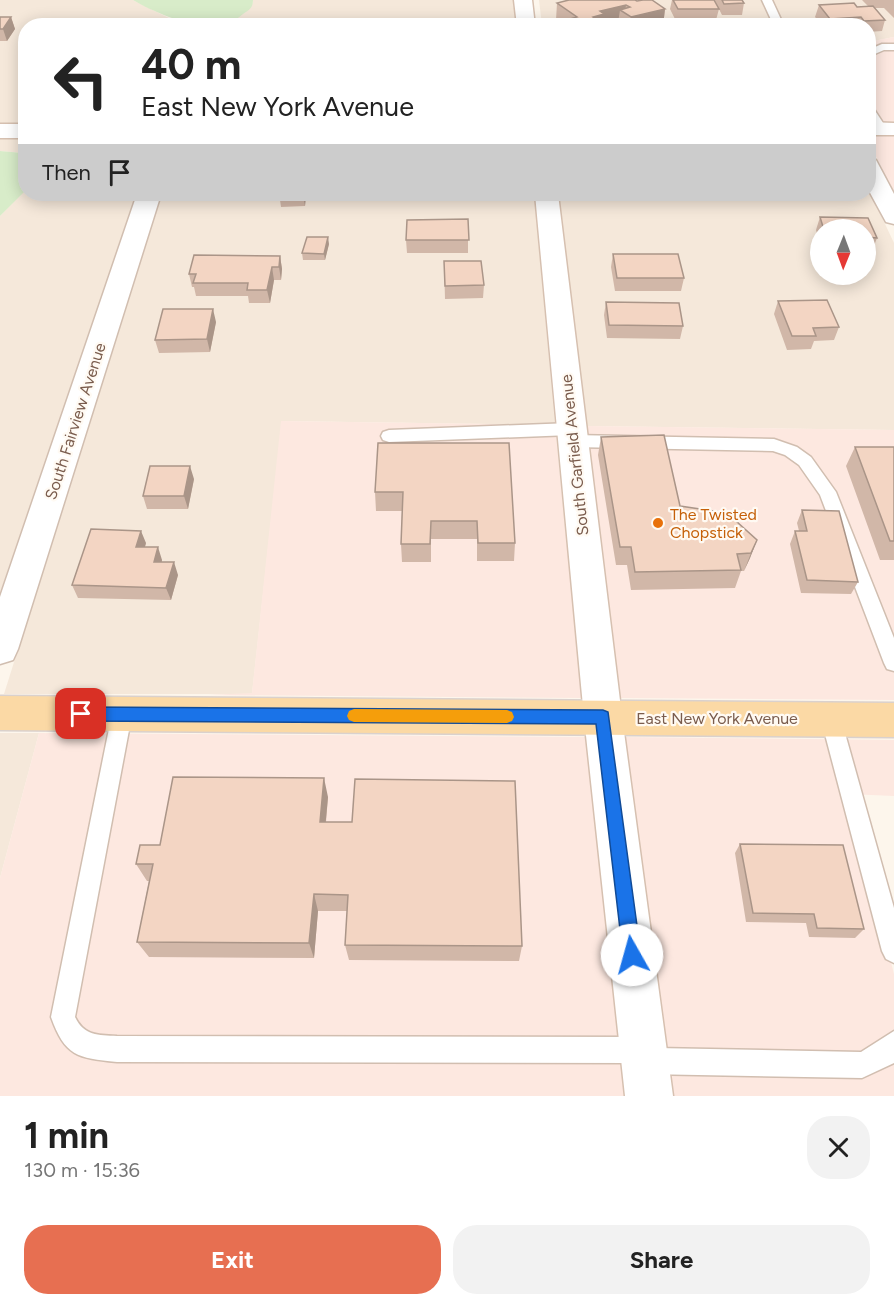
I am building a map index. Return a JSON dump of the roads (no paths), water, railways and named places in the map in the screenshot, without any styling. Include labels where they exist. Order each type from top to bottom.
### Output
[{"type":"main road","name":"East New York Avenue","points":[[0,713],[894,720]]},
{"type":"street","points":[[523,0],[525,18]]},
{"type":"street","points":[[0,131],[18,131]]},
{"type":"street","points":[[876,181],[894,217]]},
{"type":"street","name":"South Fairview Avenue","points":[[0,649],[147,201]]},
{"type":"street","name":"South Garfield Avenue","points":[[547,201],[603,717],[646,1069]]},
{"type":"lane","points":[[767,0],[775,18]]},
{"type":"lane","points":[[876,50],[882,47],[894,47]]},
{"type":"lane","points":[[389,436],[572,435],[774,445],[791,451],[806,462],[827,492],[836,510],[894,663]]},
{"type":"lane","points":[[122,714],[63,1017],[72,1038],[85,1046],[646,1069],[862,1065],[886,1053],[894,1044]]},
{"type":"lane","points":[[831,719],[894,951]]},
{"type":"place","name":"The Twisted Chopstick","points":[[658,523]]}]
